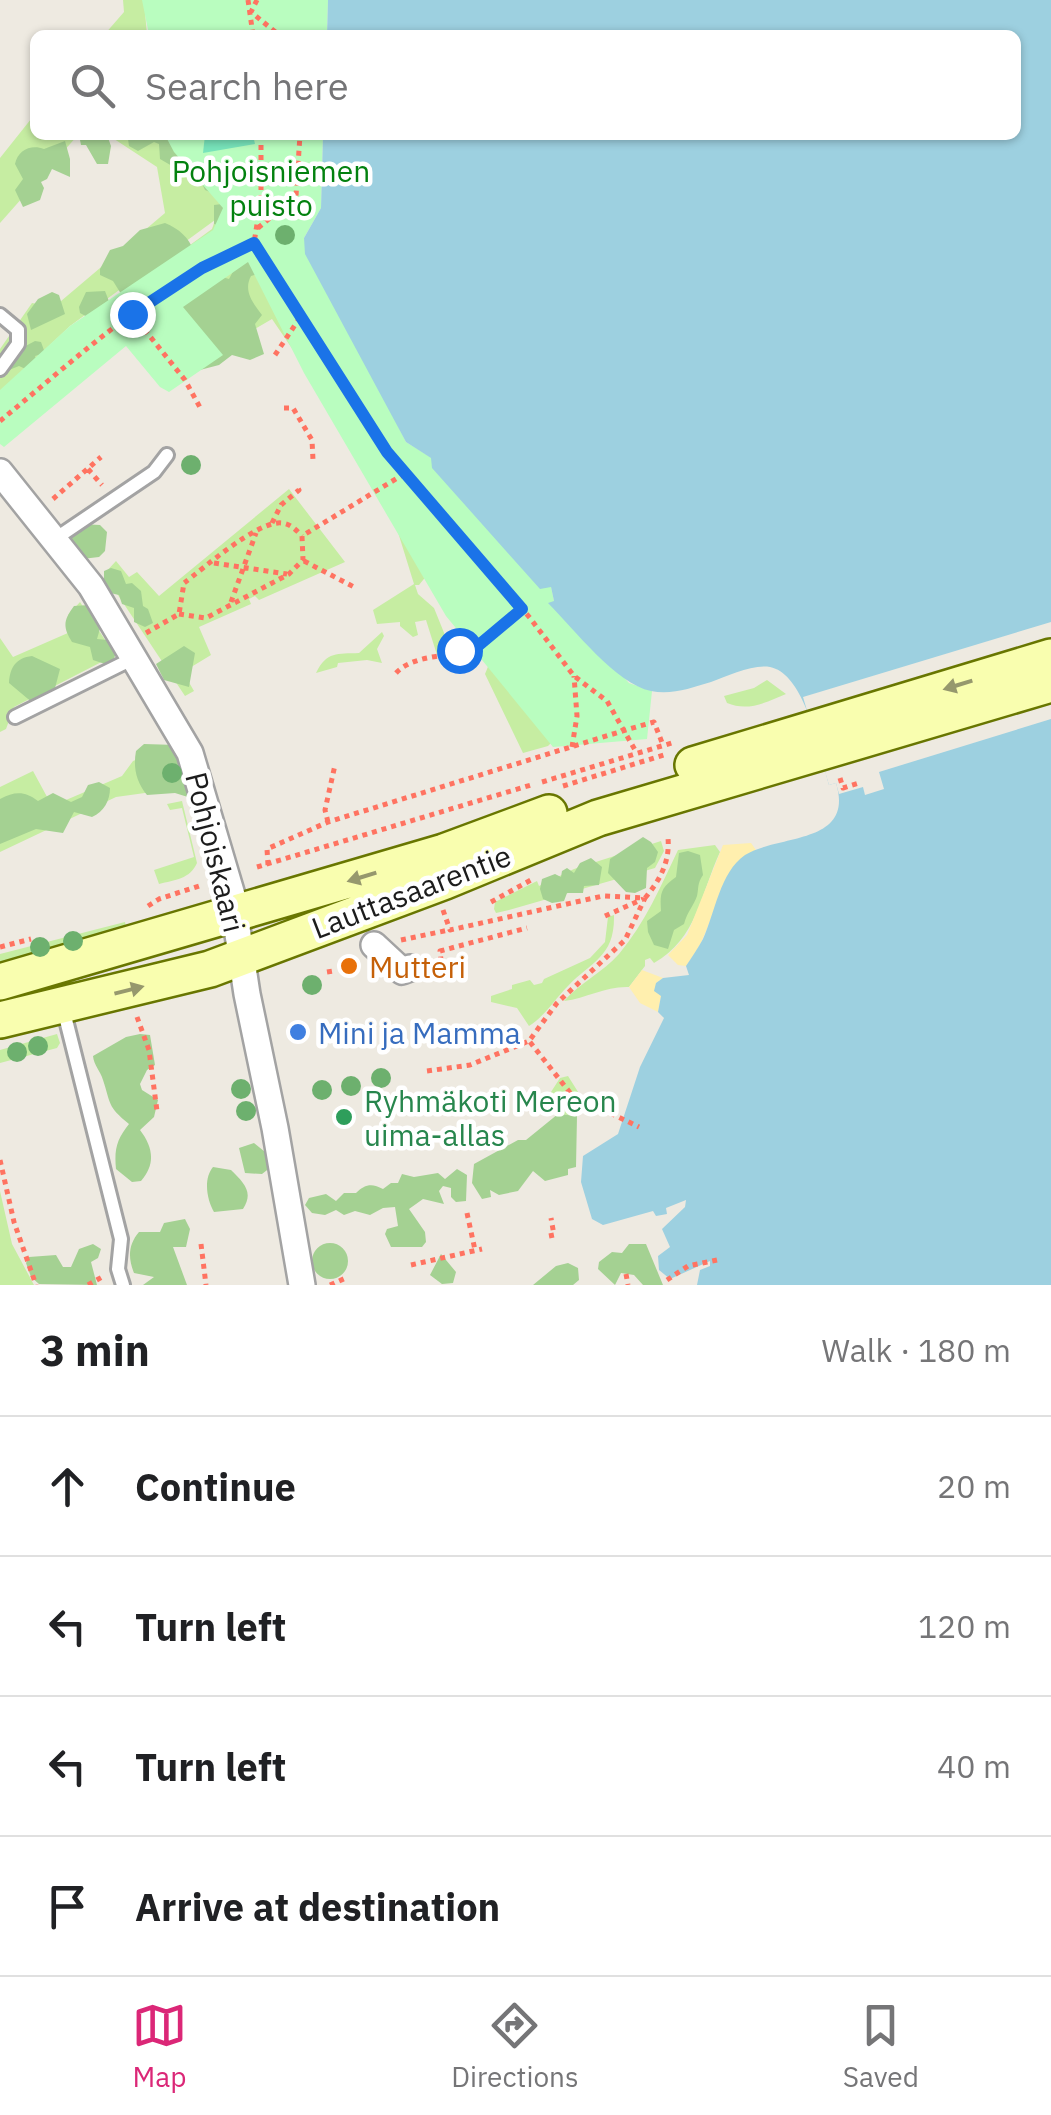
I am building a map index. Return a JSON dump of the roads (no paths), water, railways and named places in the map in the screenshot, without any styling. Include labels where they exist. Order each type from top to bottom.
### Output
[{"type":"main road","points":[[823,751],[1051,657]]},
{"type":"main road","points":[[823,751],[1051,684]]},
{"type":"main road","name":"Lauttasaarentie","points":[[0,982],[444,852],[602,794],[823,751]]},
{"type":"main road","name":"Lauttasaarentie","points":[[0,1020],[210,969],[445,881],[598,818],[823,751]]},
{"type":"street","name":"Pohjoiskaari","points":[[0,472],[138,647],[190,753],[224,860],[302,1285]]},
{"type":"street","points":[[374,946],[402,971],[410,968]]},
{"type":"lane","points":[[0,314],[18,330],[18,344],[0,369]]},
{"type":"lane","points":[[55,539],[154,472],[168,455]]},
{"type":"lane","points":[[15,717],[138,647]]},
{"type":"lane","points":[[62,1006],[122,1240],[118,1269],[123,1285]]},
{"type":"water","points":[[328,0],[1051,0],[1051,1285],[697,1285],[700,1270],[710,1266],[710,1261],[670,1279],[659,1270],[658,1256],[670,1247],[662,1229],[685,1207],[686,1200],[666,1208],[667,1214],[656,1216],[653,1211],[603,1225],[592,1219],[581,1182],[583,1156],[618,1134],[640,1067],[664,1018],[658,1012],[661,996],[654,991],[656,983],[663,978],[689,975],[686,966],[703,939],[724,882],[737,862],[759,848],[810,834],[835,817],[839,803],[836,783],[829,785],[810,717],[783,673],[770,667],[756,667],[689,689],[659,692],[624,678],[596,654],[548,603],[554,601],[551,587],[540,589],[432,468],[431,458],[406,442],[305,254],[304,238],[321,208],[323,140],[1021,140],[1021,30],[327,30]]},
{"type":"place","name":"Mutteri","points":[[349,966]]},
{"type":"place","name":"Mini ja Mamma","points":[[298,1032]]},
{"type":"place","name":"Ryhmäkoti Mereon uima-allas","points":[[344,1117]]},
{"type":"park label","name":"Pohjoisniemen puisto","points":[[271,187]]}]
